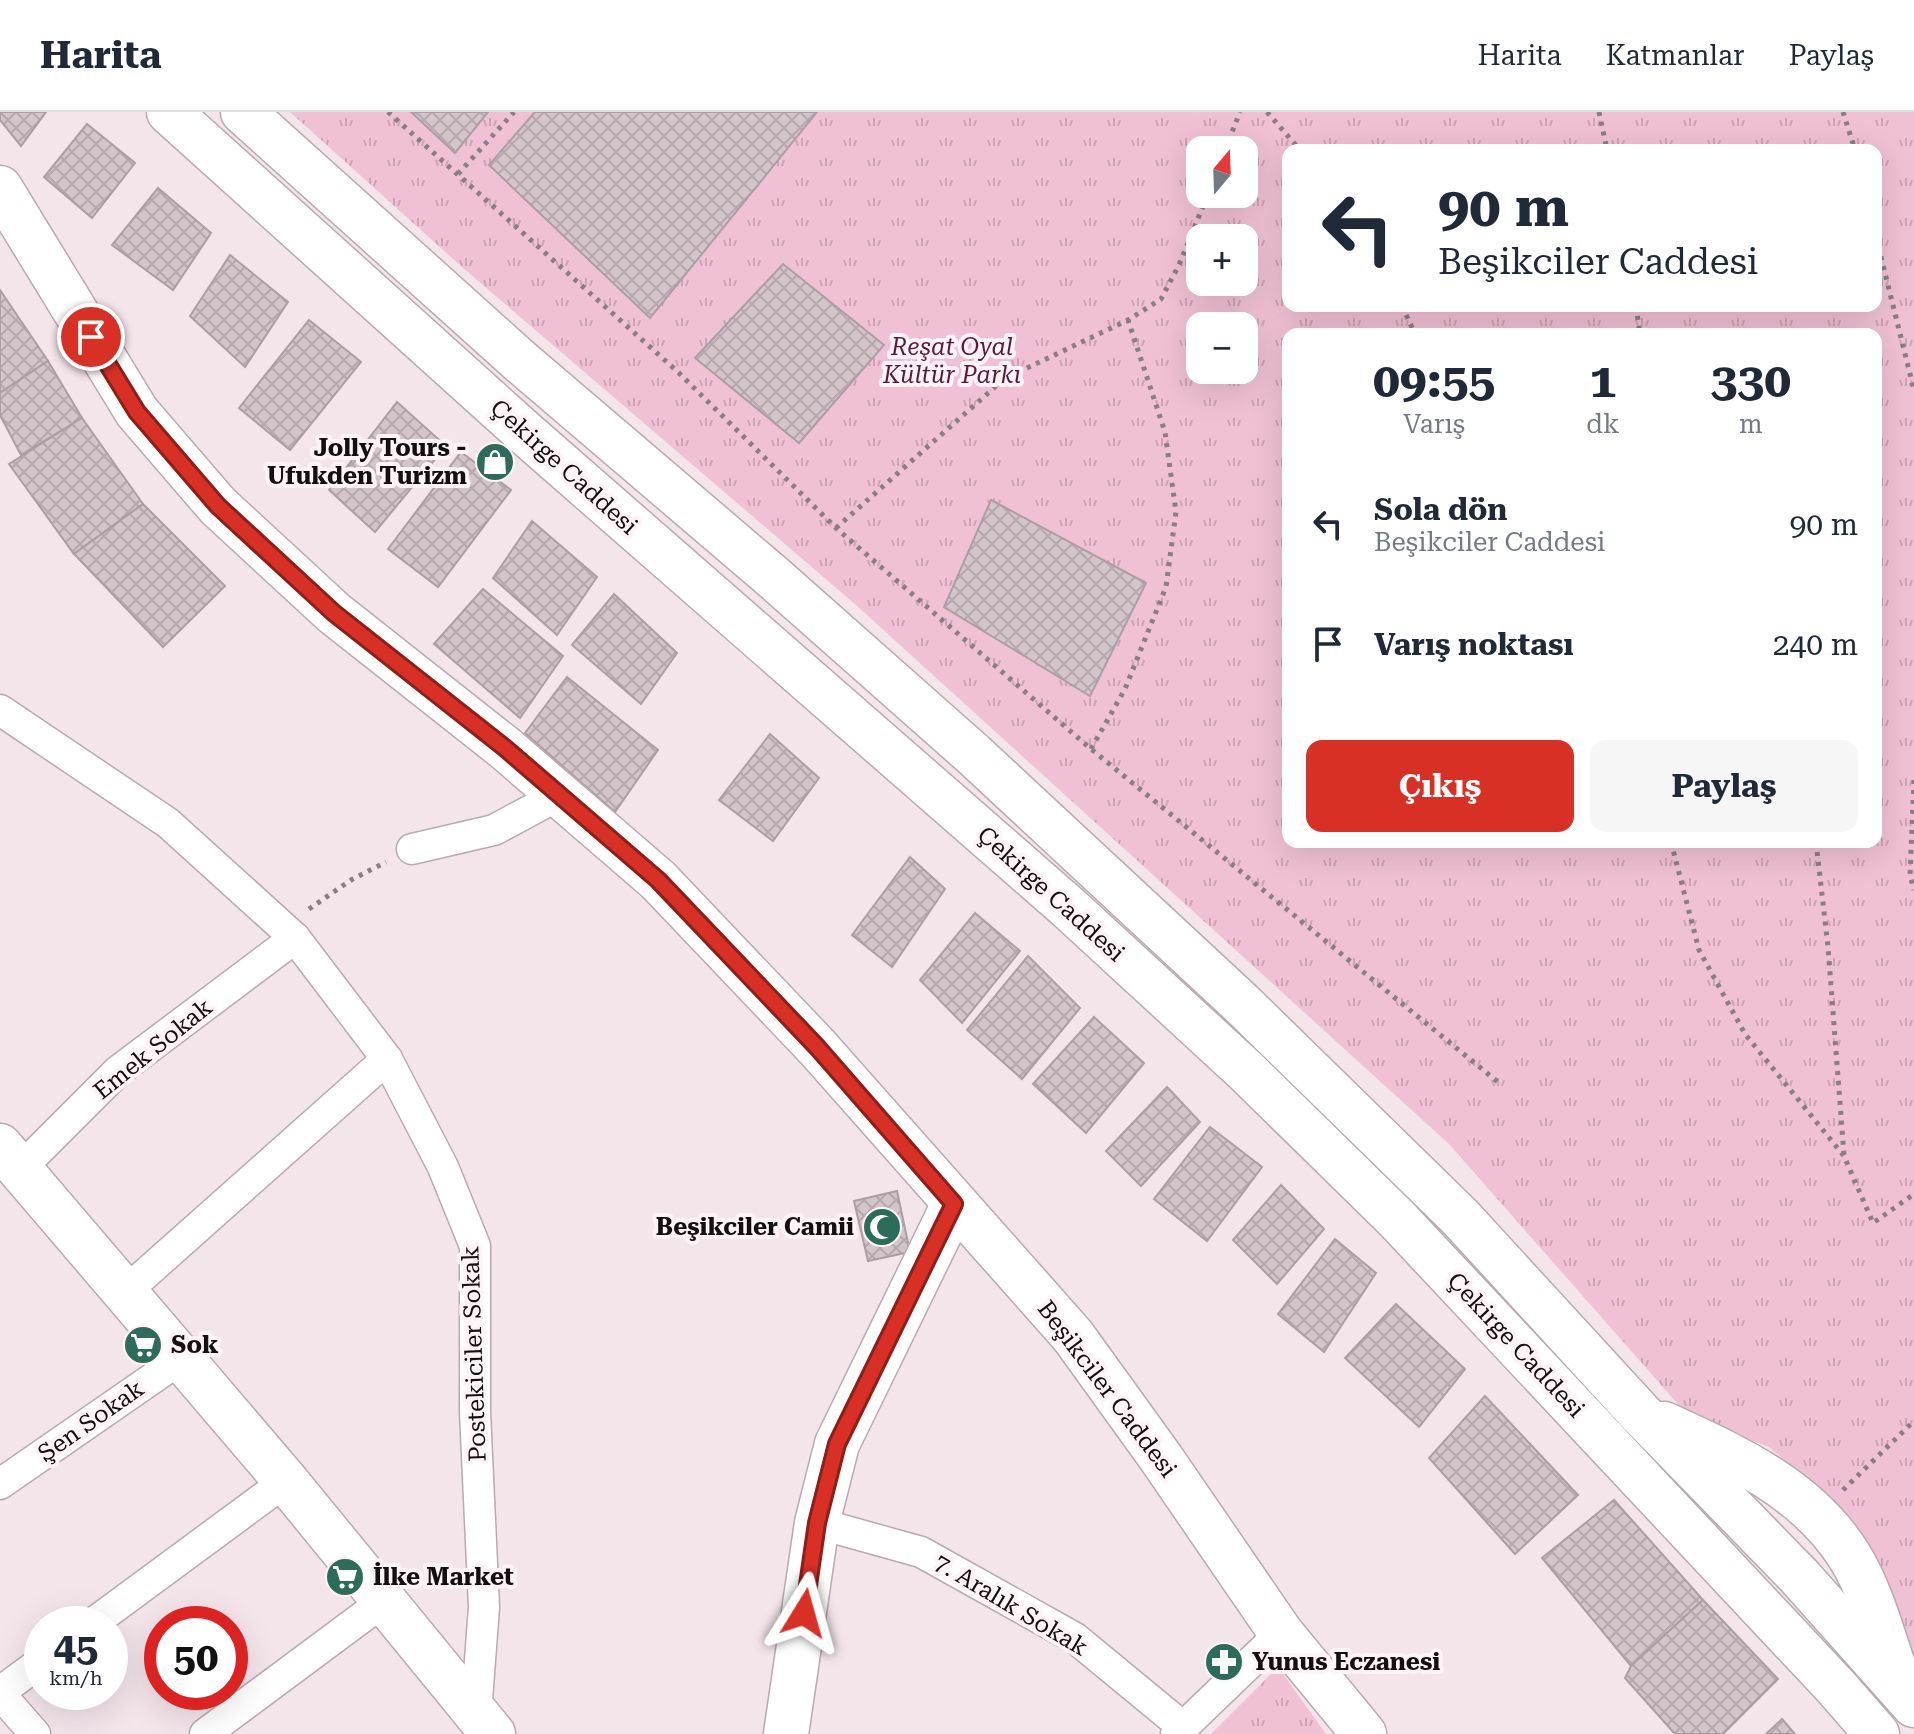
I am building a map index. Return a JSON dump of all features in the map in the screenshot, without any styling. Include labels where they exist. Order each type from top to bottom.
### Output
[{"type":"main road","name":"Çekirge Caddesi","points":[[169,112],[524,432],[1070,909],[1246,1071],[1428,1252],[1826,1675],[1877,1734]]},
{"type":"main road","name":"Çekirge Caddesi","points":[[243,112],[521,362],[773,577],[973,754],[1241,1003],[1460,1217],[1639,1412],[1799,1576],[1908,1699]]},
{"type":"main road","name":"Beşikciler Caddesi","points":[[0,188],[137,412],[218,506],[334,613],[505,748],[658,880],[817,1047],[1073,1336],[1281,1633],[1364,1734]]},
{"type":"main road","points":[[10,1157],[286,1481],[485,1723]]},
{"type":"main road","points":[[786,1734],[817,1523],[837,1444],[954,1204]]},
{"type":"main road","points":[[1639,1412],[1730,1454],[1774,1479],[1817,1515],[1850,1557],[1908,1699]]},
{"type":"street","name":"Postekiciler Sokak","points":[[0,710],[168,823],[289,933],[387,1059],[443,1167],[475,1246],[475,1412],[484,1607],[485,1723]]},
{"type":"street","points":[[412,849],[494,830],[559,795]]},
{"type":"street","name":"Emek Sokak","points":[[10,1157],[289,933]]},
{"type":"street","points":[[125,1292],[387,1059]]},
{"type":"street","name":"Şen Sokak","points":[[0,1484],[182,1358]]},
{"type":"street","points":[[116,1606],[286,1481]]},
{"type":"street","name":"7. Aralık Sokak","points":[[817,1523],[921,1552],[1075,1638],[1179,1730]]},
{"type":"street","points":[[205,1734],[384,1601]]},
{"type":"street","points":[[1179,1730],[1281,1633]]},
{"type":"street","points":[[24,1675],[0,1693],[35,1734]]},
{"type":"path","points":[[388,112],[678,372],[836,528],[1091,749],[1499,1083]]},
{"type":"path","points":[[458,174],[514,112]]},
{"type":"path","points":[[1231,136],[1240,112]]},
{"type":"path","points":[[1267,112],[1295,144]]},
{"type":"path","points":[[1599,112],[1606,144]]},
{"type":"path","points":[[1843,112],[1853,144]]},
{"type":"path","points":[[836,528],[1004,379],[1128,320],[1161,299],[1202,208]]},
{"type":"path","points":[[1882,261],[1914,390]]},
{"type":"path","points":[[1091,749],[1125,689],[1166,587],[1176,512],[1165,432],[1128,320]]},
{"type":"path","points":[[1914,780],[1910,875],[1914,890]]},
{"type":"path","points":[[1673,848],[1699,950],[1745,1034],[1844,1156],[1873,1223],[1914,1194]]},
{"type":"path","points":[[1817,848],[1828,947],[1844,1156]]},
{"type":"path","points":[[289,933],[351,880],[412,849]]},
{"type":"path","points":[[1817,1515],[1914,1421]]},
{"type":"green space","name":"Reşat Oyal Kültür Parkı","points":[[290,112],[1914,112],[1914,1666],[1826,1496],[1769,1447],[1691,1419],[1449,1144],[856,605],[462,267]]},
{"type":"green space","points":[[1278,1667],[1326,1734],[1211,1734]]},
{"type":"building","points":[[0,112],[46,112],[21,146],[0,120]]},
{"type":"building","points":[[411,112],[488,112],[455,153]]},
{"type":"building","points":[[535,112],[817,112],[650,318],[489,165]]},
{"type":"building","points":[[87,124],[135,163],[92,218],[44,177]]},
{"type":"building","points":[[158,188],[211,233],[173,290],[112,245]]},
{"type":"building","points":[[230,255],[288,302],[245,367],[190,316]]},
{"type":"building","points":[[783,264],[884,345],[799,443],[695,358]]},
{"type":"building","points":[[0,290],[48,361],[0,393]]},
{"type":"building","points":[[309,320],[361,362],[290,450],[239,408]]},
{"type":"building","points":[[48,361],[82,418],[21,455],[0,415],[0,393]]},
{"type":"building","points":[[397,402],[446,446],[375,532],[329,490]]},
{"type":"building","points":[[82,418],[143,504],[74,554],[9,464]]},
{"type":"building","points":[[461,452],[511,490],[438,587],[388,549]]},
{"type":"building","points":[[991,500],[1146,583],[1090,696],[944,607]]},
{"type":"building","points":[[143,504],[225,586],[163,647],[74,554]]},
{"type":"building","points":[[532,521],[597,577],[557,635],[493,578]]},
{"type":"building","points":[[483,589],[563,656],[520,718],[434,644]]},
{"type":"building","points":[[614,594],[677,653],[641,704],[572,645]]},
{"type":"building","points":[[567,677],[658,750],[615,812],[525,733]]},
{"type":"building","points":[[770,734],[819,778],[773,841],[719,800]]},
{"type":"building","points":[[910,857],[945,889],[892,967],[852,935]]},
{"type":"building","points":[[975,913],[1020,951],[962,1023],[920,980]]},
{"type":"building","points":[[1028,956],[1080,1008],[1022,1079],[967,1030]]},
{"type":"building","points":[[1094,1017],[1144,1063],[1086,1133],[1033,1084]]},
{"type":"building","points":[[1167,1087],[1200,1122],[1141,1186],[1106,1151]]},
{"type":"building","points":[[1210,1127],[1262,1167],[1207,1241],[1154,1199]]},
{"type":"building","points":[[1281,1185],[1324,1229],[1277,1284],[1233,1240]]},
{"type":"building","name":"Beşikciler Camii","points":[[897,1191],[910,1252],[868,1261],[854,1201]]},
{"type":"building","points":[[1335,1239],[1376,1273],[1324,1352],[1278,1314]]},
{"type":"building","points":[[1396,1304],[1465,1369],[1419,1427],[1345,1358]]},
{"type":"building","points":[[1485,1396],[1578,1495],[1515,1554],[1429,1458]]},
{"type":"building","points":[[1614,1500],[1703,1600],[1631,1666],[1542,1558]]},
{"type":"building","points":[[1703,1600],[1778,1679],[1723,1734],[1675,1734],[1625,1678],[1631,1666]]},
{"type":"building","points":[[1782,1719],[1795,1734],[1766,1734]]},
{"type":"place","name":"Jolly Tours - Ufukden Turizm","points":[[495,462]]},
{"type":"place","name":"Beşikciler Camii","points":[[882,1227]]},
{"type":"place","name":"Sok","points":[[143,1345]]},
{"type":"place","name":"İlke Market","points":[[345,1577]]},
{"type":"place","name":"Yunus Eczanesi","points":[[1224,1662]]},
{"type":"route","points":[[91,337],[137,412],[218,506],[334,613],[505,748],[658,880],[817,1047],[954,1204],[837,1444],[817,1523],[804,1613]]}]
